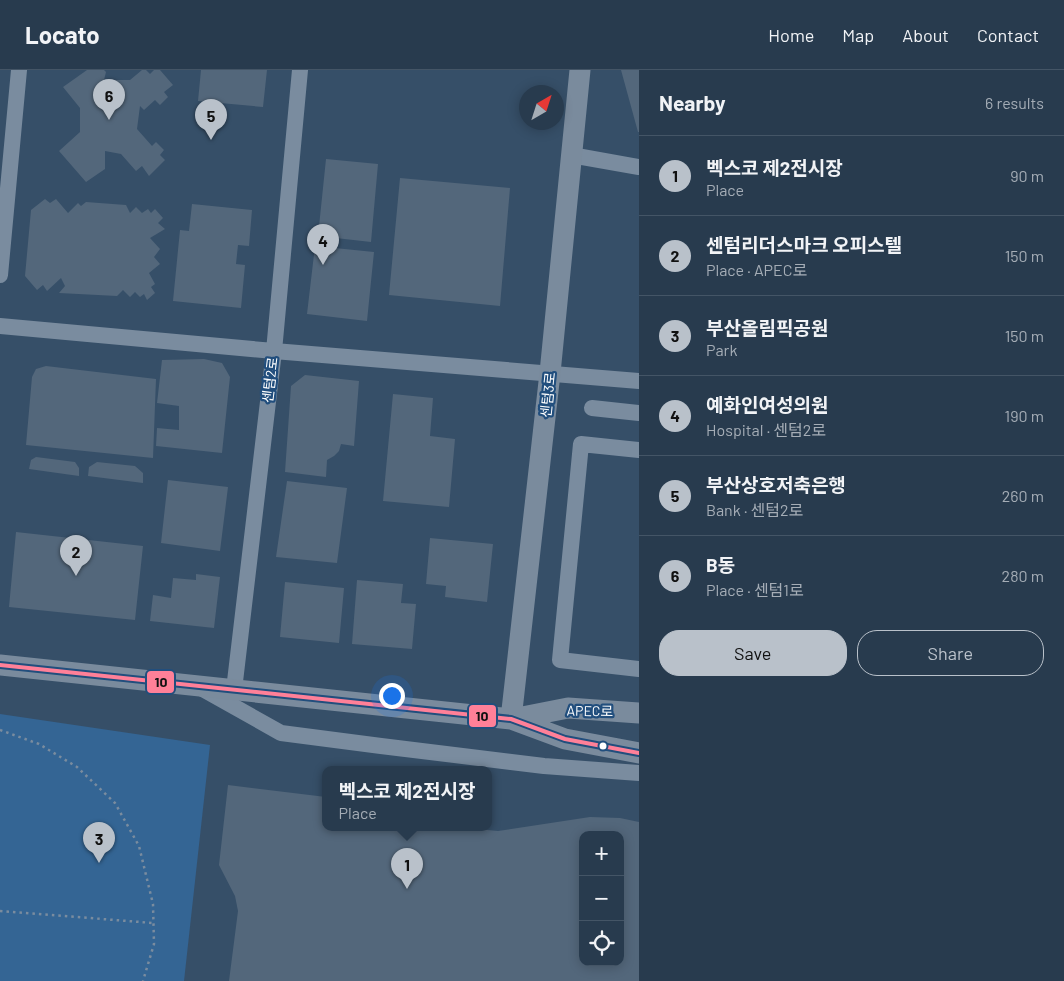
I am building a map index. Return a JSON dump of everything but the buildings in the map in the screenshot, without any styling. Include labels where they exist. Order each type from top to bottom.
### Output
[{"type":"main road","name":"센텀3로","points":[[512,719],[550,373],[580,70]]},
{"type":"main road","name":"APEC로","points":[[4,664],[512,719],[565,739],[639,753]]},
{"type":"main road","name":"APEC로","points":[[512,719],[568,708],[639,713]]},
{"type":"street","points":[[0,275],[19,70]]},
{"type":"street","name":"센텀2로","points":[[234,690],[274,351],[300,70]]},
{"type":"street","points":[[571,155],[639,166]]},
{"type":"street","points":[[0,326],[639,381]]},
{"type":"street","points":[[592,408],[639,413]]},
{"type":"street","points":[[639,450],[581,444],[560,660],[639,669]]},
{"type":"street","points":[[197,686],[282,733],[544,766],[639,773]]},
{"type":"path","points":[[0,730],[39,744],[77,767],[115,803],[139,846],[154,904],[154,944],[144,981]]},
{"type":"path","points":[[0,911],[154,923]]},
{"type":"shaded area","points":[[0,714],[210,745],[184,981],[0,981]]},
{"type":"transit line","name":"10","points":[[0,665],[511,719],[565,739],[639,753]]},
{"type":"place","name":"B동","points":[[109,120]]},
{"type":"place","name":"부산상호저축은행","points":[[211,140]]},
{"type":"place","name":"예화인여성의원","points":[[323,265]]},
{"type":"place","name":"센텀리더스마크 오피스텔","points":[[76,576]]},
{"type":"place","name":"부산올림픽공원","points":[[99,863]]},
{"type":"place","name":"벡스코 제2전시장","points":[[407,889]]}]
